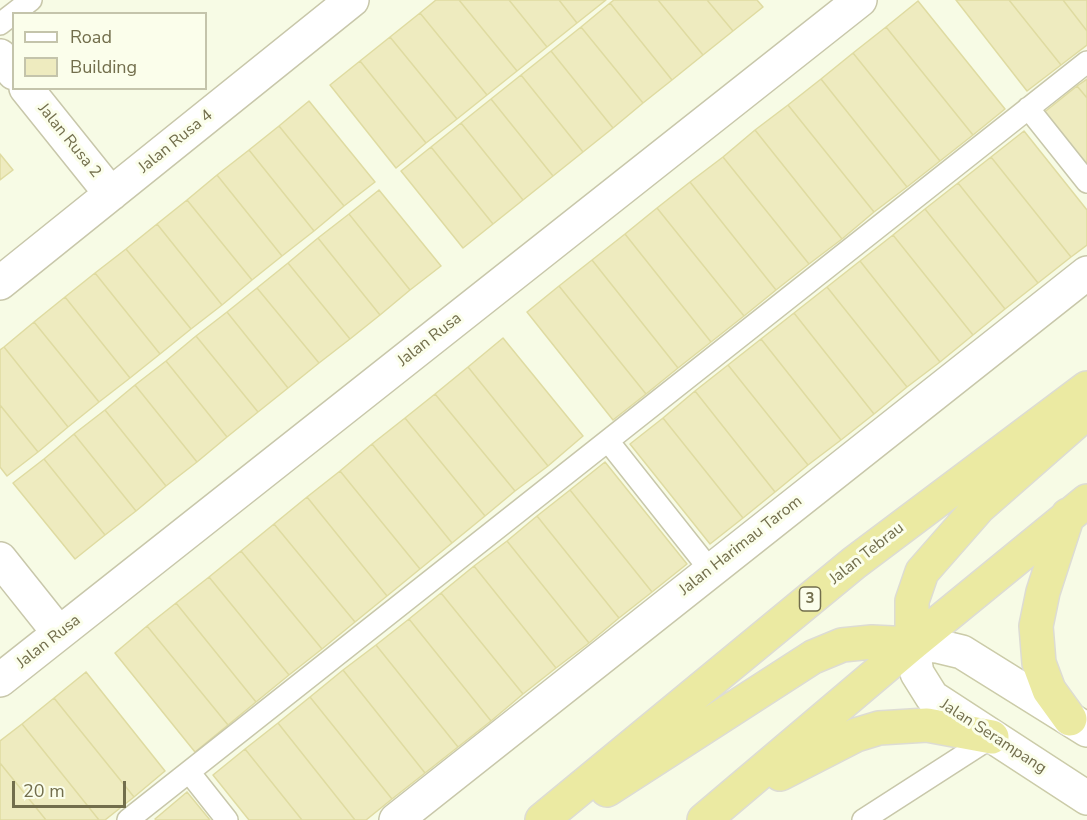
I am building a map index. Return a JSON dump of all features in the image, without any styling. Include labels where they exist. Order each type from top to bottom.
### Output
[{"type":"highway","name":"Jalan Tebrau","points":[[542,820],[854,563],[1087,388]]},
{"type":"highway","points":[[912,644],[912,601],[922,572],[979,507],[1087,412]]},
{"type":"highway","points":[[704,820],[1077,508]]},
{"type":"highway","points":[[1077,508],[1043,592],[1036,626],[1039,663],[1049,690],[1078,724]]},
{"type":"highway","points":[[560,820],[813,657],[842,645],[872,642],[912,644]]},
{"type":"highway","points":[[731,799],[856,735],[879,728],[927,725],[992,737]]},
{"type":"street","name":"Jalan Rusa 4","points":[[0,283],[352,0]]},
{"type":"street","name":"Jalan Rusa","points":[[0,680],[860,0]]},
{"type":"street","points":[[0,56],[12,71]]},
{"type":"street","name":"Jalan Rusa 2","points":[[28,90],[111,194]]},
{"type":"street","name":"Jalan Harimau Tarom","points":[[396,820],[1087,273]]},
{"type":"street","points":[[0,559],[59,633]]},
{"type":"street","points":[[912,644],[937,646],[962,652],[1078,724]]},
{"type":"street","name":"Jalan Serampang","points":[[912,644],[917,673],[932,697],[1087,798]]},
{"type":"lane","points":[[16,12],[31,0]]},
{"type":"lane","points":[[0,24],[12,15]]},
{"type":"lane","points":[[128,820],[1087,62]]},
{"type":"lane","points":[[1028,108],[1087,182]]},
{"type":"lane","points":[[608,441],[711,571]]},
{"type":"lane","points":[[863,820],[992,737]]},
{"type":"lane","points":[[189,772],[227,820]]},
{"type":"building","points":[[436,0],[459,0],[517,71],[487,95],[420,13]]},
{"type":"building","points":[[459,0],[509,0],[547,47],[517,71]]},
{"type":"building","points":[[509,0],[559,0],[577,23],[547,47]]},
{"type":"building","points":[[559,0],[606,0],[577,23]]},
{"type":"building","points":[[614,0],[658,0],[703,55],[672,80],[610,3]]},
{"type":"building","points":[[658,0],[707,0],[733,31],[703,55]]},
{"type":"building","points":[[707,0],[757,0],[763,7],[733,31]]},
{"type":"building","points":[[956,0],[1009,0],[1061,65],[1027,91]]},
{"type":"building","points":[[1009,0],[1063,0],[1087,31],[1087,45],[1061,65]]},
{"type":"building","points":[[1063,0],[1087,0],[1087,31]]},
{"type":"building","points":[[918,1],[1005,109],[973,135],[886,27]]},
{"type":"building","points":[[610,3],[672,80],[643,103],[581,27]]},
{"type":"building","points":[[420,13],[487,95],[457,119],[390,37]]},
{"type":"building","points":[[581,27],[643,103],[613,128],[551,51]]},
{"type":"building","points":[[886,27],[973,135],[940,161],[853,53]]},
{"type":"building","points":[[390,37],[457,119],[426,143],[360,61]]},
{"type":"building","points":[[551,51],[613,128],[583,152],[521,75]]},
{"type":"building","points":[[853,53],[940,161],[907,187],[821,79]]},
{"type":"building","points":[[360,61],[426,143],[396,168],[330,85]]},
{"type":"building","points":[[521,75],[583,152],[553,176],[491,99]]},
{"type":"building","points":[[821,79],[907,187],[874,212],[788,105]]},
{"type":"building","points":[[1087,79],[1087,98],[1077,86]]},
{"type":"building","points":[[1077,86],[1087,98],[1087,170],[1042,114]]},
{"type":"building","points":[[491,99],[553,176],[523,200],[461,123]]},
{"type":"building","points":[[309,101],[375,182],[344,206],[279,126]]},
{"type":"building","points":[[788,105],[874,212],[842,239],[755,130]]},
{"type":"building","points":[[461,123],[523,200],[493,224],[431,147]]},
{"type":"building","points":[[279,126],[344,206],[314,231],[249,150]]},
{"type":"building","points":[[755,130],[842,239],[809,264],[723,157]]},
{"type":"building","points":[[1024,131],[1087,210],[1087,245],[1071,257],[991,157]]},
{"type":"building","points":[[431,147],[493,224],[463,248],[401,171]]},
{"type":"building","points":[[249,150],[314,231],[282,256],[217,175]]},
{"type":"building","points":[[0,154],[13,170],[0,180]]},
{"type":"building","points":[[723,157],[809,264],[776,290],[690,182]]},
{"type":"building","points":[[991,157],[1071,257],[1038,283],[958,183]]},
{"type":"building","points":[[217,175],[282,256],[252,280],[187,200]]},
{"type":"building","points":[[690,182],[776,290],[744,316],[657,208]]},
{"type":"building","points":[[958,183],[1038,283],[1005,309],[925,209]]},
{"type":"building","points":[[379,190],[441,266],[410,290],[349,214]]},
{"type":"building","points":[[187,200],[252,280],[222,305],[157,224]]},
{"type":"building","points":[[657,208],[744,316],[711,342],[625,234]]},
{"type":"building","points":[[925,209],[1005,309],[973,335],[893,235]]},
{"type":"building","points":[[349,214],[410,290],[380,315],[318,238]]},
{"type":"building","points":[[157,224],[222,305],[191,329],[126,249]]},
{"type":"building","points":[[625,234],[711,342],[678,368],[592,260]]},
{"type":"building","points":[[893,235],[973,335],[940,362],[860,261]]},
{"type":"building","points":[[318,238],[380,315],[350,339],[288,263]]},
{"type":"building","points":[[126,249],[191,329],[160,354],[95,273]]},
{"type":"building","points":[[592,260],[678,368],[646,394],[559,286]]},
{"type":"building","points":[[860,261],[940,362],[907,387],[827,287]]},
{"type":"building","points":[[288,263],[350,339],[319,363],[257,288]]},
{"type":"building","points":[[95,273],[160,354],[130,378],[65,297]]},
{"type":"building","points":[[559,286],[646,394],[613,420],[527,312]]},
{"type":"building","points":[[827,287],[907,387],[874,414],[794,313]]},
{"type":"building","points":[[257,288],[319,363],[288,388],[227,312]]},
{"type":"building","points":[[65,297],[130,378],[99,402],[34,322]]},
{"type":"building","points":[[227,312],[288,388],[258,412],[196,336]]},
{"type":"building","points":[[794,313],[874,414],[841,440],[761,339]]},
{"type":"building","points":[[34,322],[99,402],[68,427],[4,347]]},
{"type":"building","points":[[196,336],[258,412],[227,437],[166,361]]},
{"type":"building","points":[[503,338],[583,436],[548,466],[468,367]]},
{"type":"building","points":[[761,339],[841,440],[808,465],[728,365]]},
{"type":"building","points":[[4,347],[68,427],[38,452],[0,405],[0,350]]},
{"type":"building","points":[[166,361],[227,437],[197,462],[135,385]]},
{"type":"building","points":[[728,365],[808,465],[775,492],[695,391]]},
{"type":"building","points":[[468,367],[548,466],[515,491],[435,394]]},
{"type":"building","points":[[135,385],[197,462],[166,486],[105,410]]},
{"type":"building","points":[[695,391],[775,492],[743,518],[663,418]]},
{"type":"building","points":[[435,394],[515,491],[485,516],[405,418]]},
{"type":"building","points":[[0,405],[38,452],[7,476],[0,467]]},
{"type":"building","points":[[105,410],[166,486],[136,511],[74,434]]},
{"type":"building","points":[[405,418],[485,516],[452,543],[372,444]]},
{"type":"building","points":[[663,418],[743,518],[710,544],[630,444]]},
{"type":"building","points":[[74,434],[136,511],[105,535],[44,459]]},
{"type":"building","points":[[372,444],[452,543],[420,569],[340,471]]},
{"type":"building","points":[[44,459],[105,535],[75,559],[13,483]]},
{"type":"building","points":[[605,462],[687,564],[652,592],[570,490]]},
{"type":"building","points":[[340,471],[420,569],[387,596],[307,497]]},
{"type":"building","points":[[570,490],[652,592],[619,618],[537,516]]},
{"type":"building","points":[[307,497],[387,596],[355,622],[274,524]]},
{"type":"building","points":[[537,516],[619,618],[589,643],[507,541]]},
{"type":"building","points":[[274,524],[355,622],[322,649],[241,551]]},
{"type":"building","points":[[507,541],[589,643],[556,668],[474,566]]},
{"type":"building","points":[[241,551],[322,649],[289,675],[209,577]]},
{"type":"building","points":[[474,566],[556,668],[523,694],[441,593]]},
{"type":"building","points":[[209,577],[289,675],[256,702],[176,603]]},
{"type":"building","points":[[441,593],[523,694],[491,721],[409,619]]},
{"type":"building","points":[[176,603],[256,702],[228,725],[147,626]]},
{"type":"building","points":[[409,619],[491,721],[458,747],[376,645]]},
{"type":"building","points":[[147,626],[228,725],[195,752],[115,653]]},
{"type":"building","points":[[376,645],[458,747],[425,773],[343,670]]},
{"type":"building","points":[[343,670],[425,773],[392,799],[310,697]]},
{"type":"building","points":[[86,672],[165,771],[134,797],[54,698]]},
{"type":"building","points":[[310,697],[392,799],[366,820],[355,820],[278,723]]},
{"type":"building","points":[[54,698],[134,797],[105,820],[99,820],[22,724]]},
{"type":"building","points":[[278,723],[355,820],[302,820],[245,749]]},
{"type":"building","points":[[22,724],[99,820],[46,820],[0,763],[0,741]]},
{"type":"building","points":[[245,749],[302,820],[249,820],[213,775]]},
{"type":"building","points":[[0,763],[46,820],[0,820]]},
{"type":"building","points":[[187,792],[210,820],[155,819]]}]
